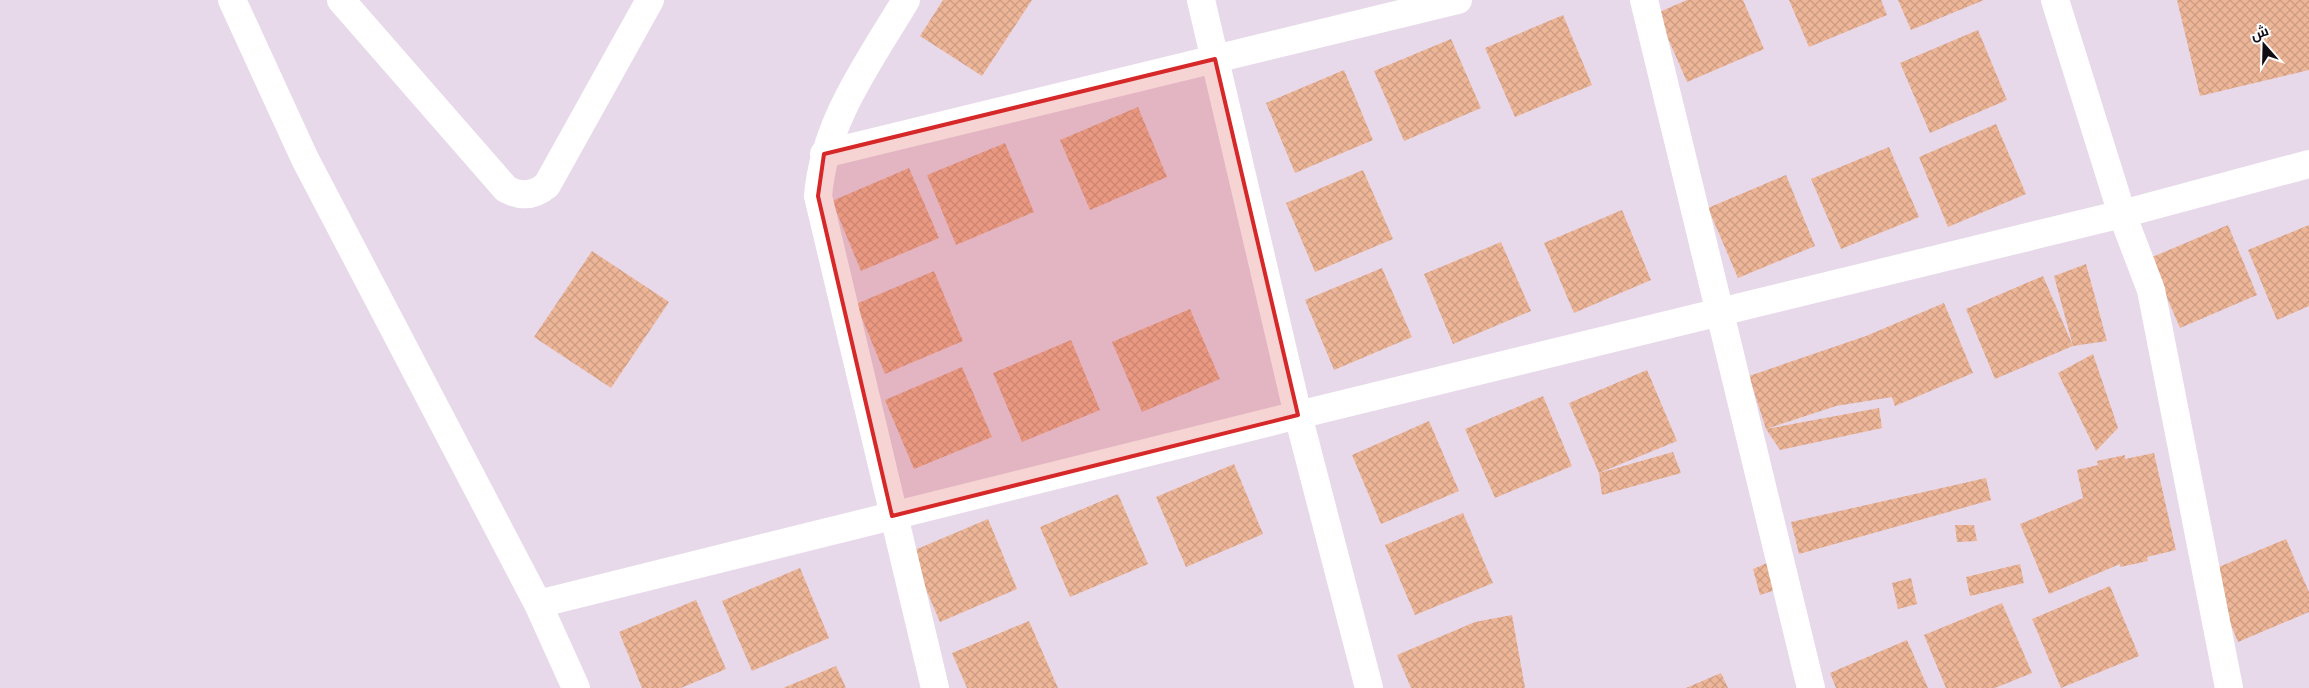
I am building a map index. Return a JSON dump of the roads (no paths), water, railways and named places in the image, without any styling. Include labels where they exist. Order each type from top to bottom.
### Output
[{"type":"street","points":[[341,0],[506,188],[522,195],[531,194],[547,185],[650,0]]},
{"type":"street","points":[[906,0],[848,99],[824,154],[818,196],[934,688]]},
{"type":"street","points":[[1201,0],[1298,415],[1369,688]]},
{"type":"street","points":[[824,154],[1458,0]]},
{"type":"street","points":[[1644,0],[1811,688]]},
{"type":"street","points":[[2055,0],[2122,214],[2152,290],[2229,688]]},
{"type":"street","points":[[236,3],[305,159],[538,604],[576,688]]},
{"type":"street","points":[[538,604],[1298,415],[2122,214],[2309,164]]}]
